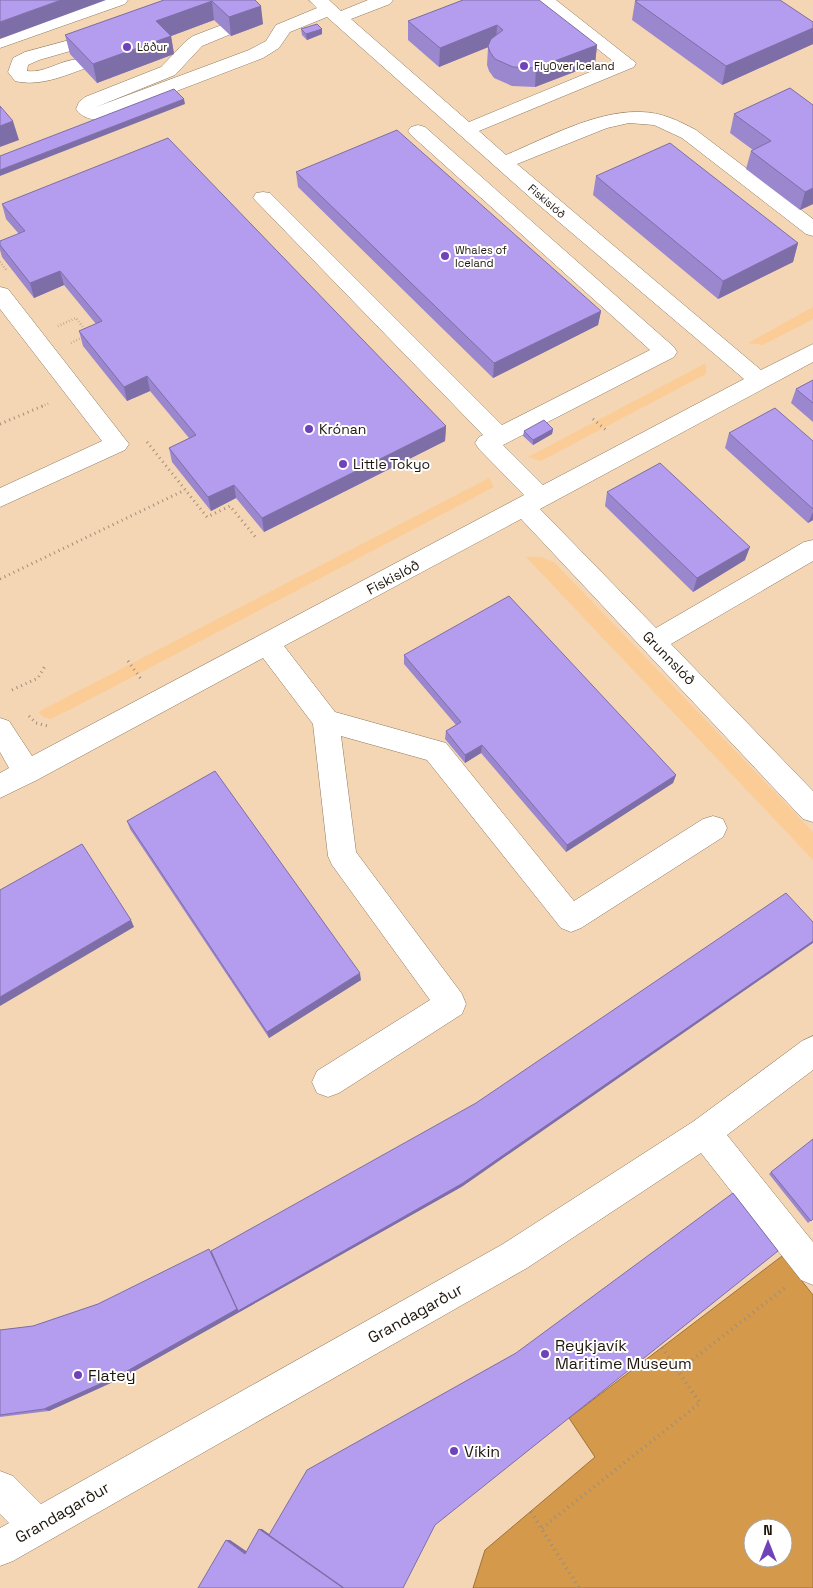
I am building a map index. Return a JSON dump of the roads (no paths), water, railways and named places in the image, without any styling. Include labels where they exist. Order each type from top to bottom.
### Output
[{"type":"street","points":[[0,43],[119,0]]},
{"type":"street","points":[[225,30],[194,43],[185,52],[178,64],[168,72],[92,101],[86,106],[86,109],[91,113],[99,114],[256,54],[270,47],[279,38],[276,25],[329,9],[384,0]]},
{"type":"street","points":[[466,130],[627,63],[545,0]]},
{"type":"street","name":"Fiskislóð","points":[[329,9],[540,195],[759,380]]},
{"type":"street","points":[[79,64],[57,72],[29,78],[22,77],[17,68],[20,62],[32,56],[119,30]]},
{"type":"street","points":[[503,163],[605,120],[628,117],[652,118],[679,127],[690,134],[813,229]]},
{"type":"street","points":[[263,198],[499,437],[666,352],[418,131]]},
{"type":"street","points":[[506,210],[540,195]]},
{"type":"street","points":[[0,294],[117,444],[0,498]]},
{"type":"street","name":"Fiskislóð","points":[[0,786],[813,352]]},
{"type":"street","name":"Grunnslóð","points":[[499,437],[487,443],[533,502],[654,642],[813,810]]},
{"type":"street","points":[[654,642],[813,549]]},
{"type":"street","points":[[267,643],[326,721],[342,856],[451,1004],[328,1082]]},
{"type":"street","points":[[326,721],[436,751],[571,919],[713,828]]},
{"type":"street","points":[[0,729],[26,772]]},
{"type":"street","name":"Grandagarður","points":[[0,1548],[515,1256],[705,1132],[813,1050]]},
{"type":"street","points":[[705,1132],[813,1267]]},
{"type":"street","points":[[0,1490],[38,1526]]},
{"type":"place","name":"Löður","points":[[127,47]]},
{"type":"place","name":"FlyOver Iceland","points":[[524,66]]},
{"type":"place","name":"Whales of Iceland","points":[[445,256]]},
{"type":"place","name":"Krónan","points":[[309,429]]},
{"type":"place","name":"Little Tokyo","points":[[343,464]]},
{"type":"place","name":"Reykjavík Maritime Museum","points":[[545,1354]]},
{"type":"place","name":"Flatey","points":[[78,1375]]},
{"type":"place","name":"Víkin","points":[[454,1451]]}]
